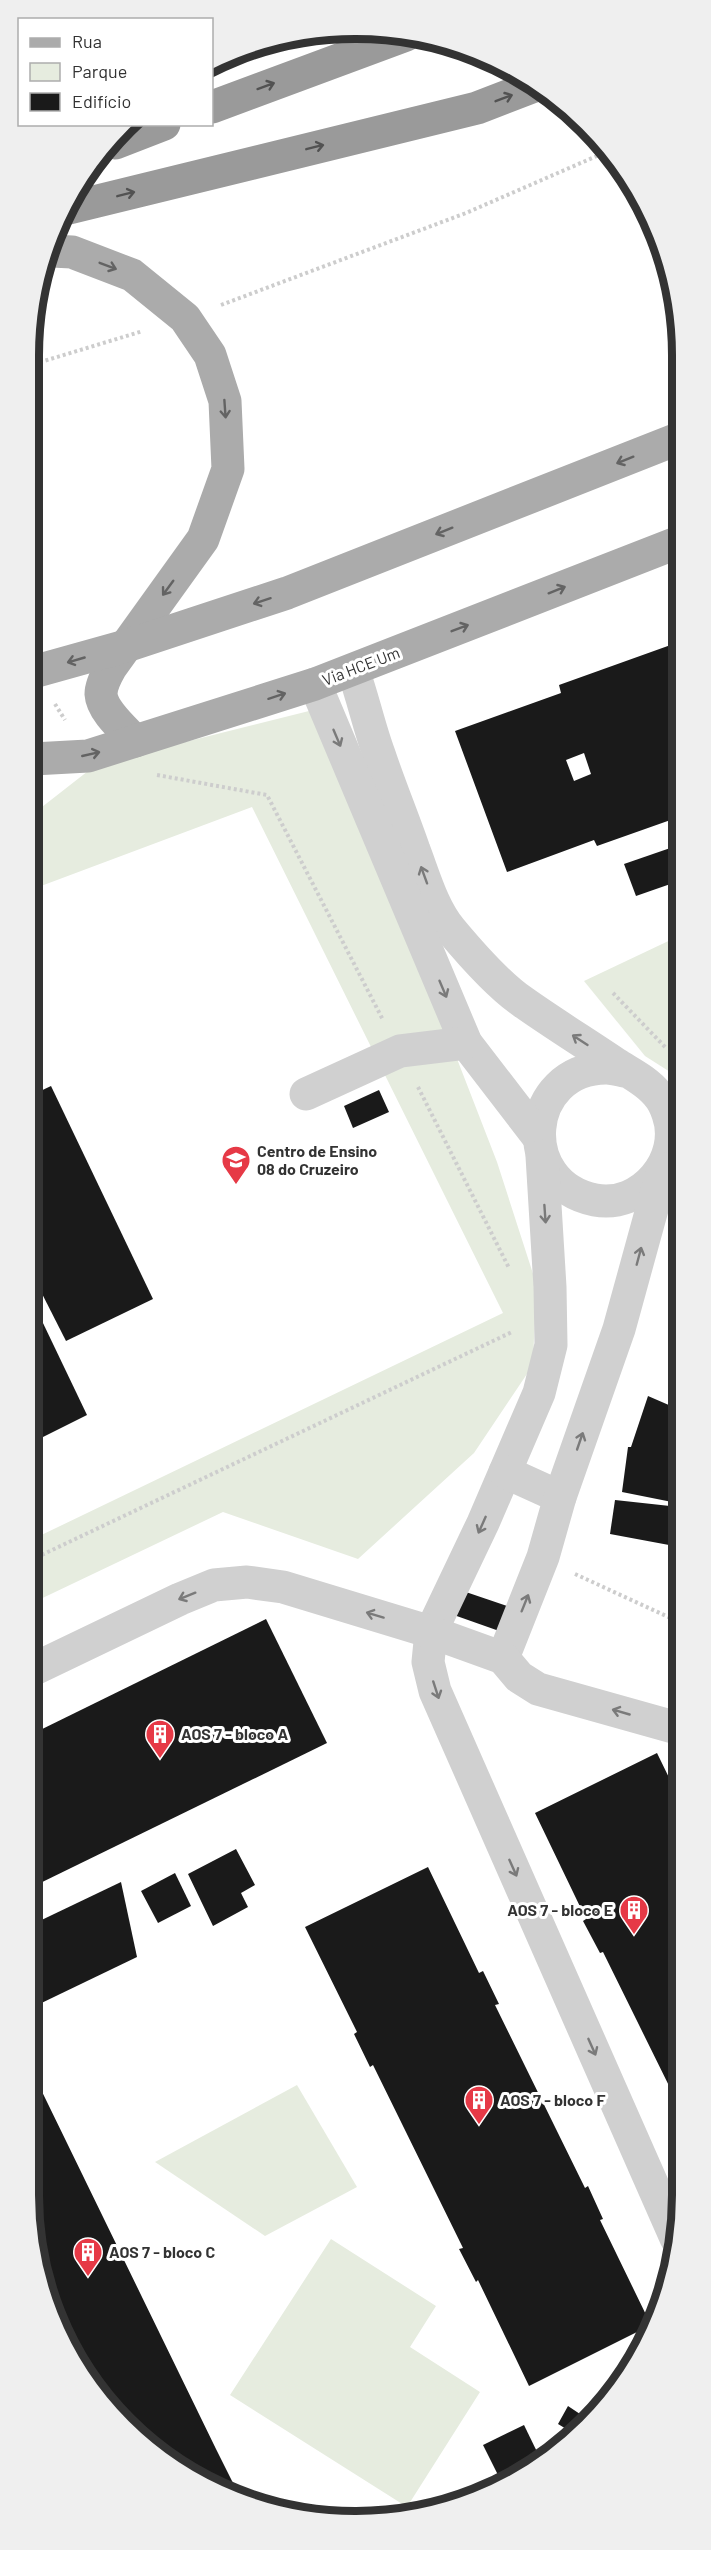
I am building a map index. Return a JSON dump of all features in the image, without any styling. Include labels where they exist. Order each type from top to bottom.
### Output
[{"type":"highway","points":[[213,107],[389,41]]},
{"type":"highway","points":[[77,206],[477,108],[526,89]]},
{"type":"highway","points":[[127,138],[159,126]]},
{"type":"main road","points":[[57,251],[72,252],[132,275],[185,318],[210,355],[225,401],[228,469],[203,539],[104,680],[101,694],[112,716],[135,741]]},
{"type":"main road","points":[[39,671],[126,646],[287,593],[672,441]]},
{"type":"main road","name":"Via HCE Um","points":[[39,759],[88,756],[315,684],[672,545]]},
{"type":"street","points":[[353,670],[378,753],[429,890],[449,928],[521,1001],[634,1075],[657,1094],[669,1116],[671,1141],[669,1166],[619,1329],[560,1497],[543,1557],[503,1658]]},
{"type":"street","points":[[315,684],[466,1043],[540,1147],[550,1172],[563,1187],[580,1196],[599,1201],[618,1200],[636,1194],[669,1166]]},
{"type":"street","points":[[306,1094],[400,1052],[466,1043]]},
{"type":"street","points":[[670,2225],[435,1691],[428,1662],[431,1632],[539,1393],[551,1345],[540,1147],[541,1116],[550,1096],[566,1081],[586,1071],[607,1068],[672,1087]]},
{"type":"street","points":[[505,1472],[560,1497]]},
{"type":"street","points":[[39,1667],[214,1585],[247,1582],[284,1587],[431,1632],[503,1658],[519,1677],[538,1689],[672,1727]]},
{"type":"path","points":[[39,362],[185,318],[466,213],[600,155]]},
{"type":"path","points":[[39,680],[88,756]]},
{"type":"path","points":[[39,1556],[550,1314],[519,1287],[267,795],[153,774]]},
{"type":"path","points":[[613,993],[670,1052]]},
{"type":"path","points":[[543,1557],[612,1593],[672,1619]]},
{"type":"green space","points":[[321,708],[497,1162],[536,1283],[533,1365],[474,1453],[358,1559],[223,1512],[39,1600],[39,1536],[503,1313],[252,807],[39,887],[39,809],[97,764]]},
{"type":"green space","points":[[672,939],[672,1073],[645,1056],[584,981]]},
{"type":"green space","points":[[297,2085],[357,2187],[265,2236],[155,2162]]},
{"type":"green space","points":[[331,2239],[436,2306],[410,2347],[480,2392],[406,2507],[230,2395]]},
{"type":"building","points":[[672,645],[672,819],[597,846],[594,840],[507,872],[455,731],[561,693],[559,685]],"holes":[[[584,753],[591,774],[574,781],[566,760]]]},
{"type":"building","points":[[672,847],[672,883],[636,896],[624,864]]},
{"type":"building","points":[[51,1086],[153,1299],[66,1341],[39,1288],[39,1092]]},
{"type":"building","points":[[379,1090],[389,1112],[353,1128],[344,1106]]},
{"type":"building","points":[[39,1315],[87,1415],[39,1439]]},
{"type":"building","points":[[648,1396],[672,1406],[672,1452],[670,1457],[672,1457],[672,1502],[622,1492],[628,1447],[631,1447]]},
{"type":"building","points":[[615,1500],[670,1506],[669,1545],[610,1534]]},
{"type":"building","points":[[460,1590],[510,1607],[502,1632],[451,1614]]},
{"type":"building","name":"AOS 7 - bloco A","points":[[266,1619],[327,1743],[39,1884],[39,1731]]},
{"type":"building","name":"AOS 7 - bloco E","points":[[657,1753],[672,1784],[672,2092],[603,1952],[600,1953],[583,1921],[586,1919],[535,1813]]},
{"type":"building","points":[[236,1849],[255,1885],[241,1893],[248,1907],[213,1926],[188,1874]]},
{"type":"building","name":"AOS 7 - bloco F","points":[[428,1867],[479,1973],[483,1971],[499,2004],[495,2005],[585,2188],[588,2186],[603,2219],[600,2220],[647,2317],[641,2330],[529,2386],[478,2280],[476,2282],[459,2249],[463,2248],[373,2065],[370,2067],[354,2034],[357,2032],[305,1927]]},
{"type":"building","points":[[175,1873],[191,1906],[158,1923],[141,1891]]},
{"type":"building","points":[[121,1882],[137,1957],[39,2004],[39,1921]]},
{"type":"building","name":"AOS 7 - bloco C","points":[[39,2086],[235,2487],[197,2469],[163,2446],[118,2403],[81,2353],[63,2316],[45,2256],[39,2194]]},
{"type":"building","points":[[568,2406],[582,2415],[567,2429],[558,2424]]},
{"type":"building","points":[[524,2425],[538,2453],[499,2476],[483,2445]]},
{"type":"place","name":"Centro de Ensino 08 do Cruzeiro","points":[[236,1186]]},
{"type":"place","name":"AOS 7 - bloco A","points":[[160,1760]]},
{"type":"place","name":"AOS 7 - bloco E","points":[[634,1936]]},
{"type":"place","name":"AOS 7 - bloco F","points":[[479,2126]]},
{"type":"place","name":"AOS 7 - bloco C","points":[[88,2278]]}]
